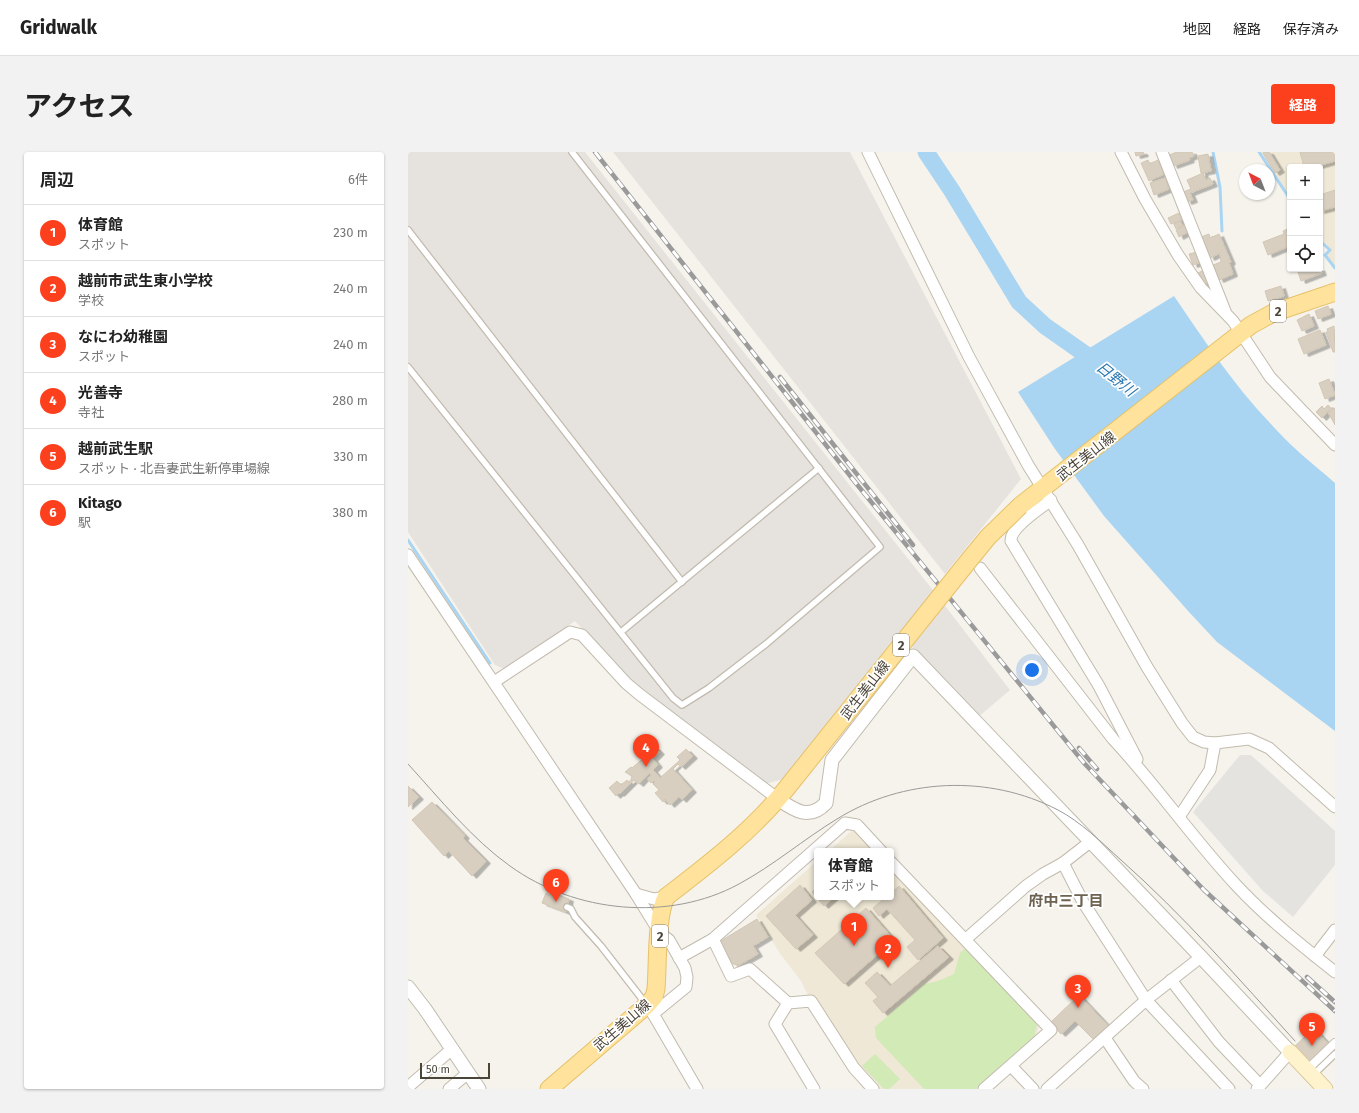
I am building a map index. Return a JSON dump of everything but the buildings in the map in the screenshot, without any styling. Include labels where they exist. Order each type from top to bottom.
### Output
[{"type":"main road","name":"武生美山線","points":[[548,1089],[650,1009],[656,989],[660,933],[663,906],[666,897],[719,856],[762,817],[988,537],[1020,506],[1050,490],[1235,338],[1268,315],[1335,292]]},
{"type":"main road","points":[[1290,1052],[1312,1070],[1325,1089]]},
{"type":"street","points":[[868,152],[969,357],[1050,490],[1182,723],[1193,737],[1204,742],[1215,743],[1250,739],[1269,748],[1335,807]]},
{"type":"street","points":[[1121,152],[1145,199],[1178,255],[1201,288],[1226,313]]},
{"type":"street","points":[[1162,152],[1235,338],[1335,445]]},
{"type":"street","points":[[1050,490],[1016,529],[1011,537],[1011,541],[1107,700],[1137,759],[1134,762]]},
{"type":"street","points":[[408,555],[636,894],[660,933],[669,940],[685,968],[687,977],[686,987],[650,1009],[697,1089]]},
{"type":"street","points":[[980,568],[1113,739],[1134,762],[1224,872],[1251,901],[1293,939],[1335,972]]},
{"type":"street","points":[[1015,628],[1028,630]]},
{"type":"street","points":[[494,682],[570,632],[576,632],[582,635],[626,683],[639,694],[782,794],[796,811],[815,812],[826,803],[832,760],[913,656],[1290,1052],[1259,1087],[1219,1042],[1171,980]]},
{"type":"street","points":[[1178,817],[1210,770],[1215,743]]},
{"type":"street","points":[[817,848],[845,823],[857,825],[878,848]]},
{"type":"street","points":[[966,939],[1026,886],[1043,874],[1063,863],[1090,842]]},
{"type":"street","points":[[679,958],[713,939],[814,850]]},
{"type":"street","points":[[1063,863],[1083,902],[1146,1000],[1229,1089]]},
{"type":"street","points":[[894,865],[1051,1030],[984,1089]]},
{"type":"street","points":[[636,894],[654,899],[666,897]]},
{"type":"street","points":[[1315,956],[1333,935]]},
{"type":"street","points":[[713,939],[731,976],[750,969],[788,1002],[810,1001],[868,1087]]},
{"type":"street","points":[[1047,1089],[1146,1000],[1201,957]]},
{"type":"street","points":[[408,987],[425,1009],[479,1089]]},
{"type":"street","points":[[788,1002],[775,1024],[814,1089]]},
{"type":"street","points":[[1105,1038],[1134,1081],[1143,1089]]},
{"type":"street","points":[[1312,1070],[1335,1043]]},
{"type":"street","points":[[408,1087],[452,1049]]},
{"type":"street","points":[[1011,1066],[1033,1089]]},
{"type":"street","points":[[449,1089],[468,1073]]},
{"type":"lane","points":[[408,367],[673,698],[682,705],[709,688],[766,644],[880,547],[572,152]]},
{"type":"lane","points":[[408,230],[682,582]]},
{"type":"lane","points":[[621,632],[819,468]]},
{"type":"lane","points":[[567,907],[571,908],[650,1009]]},
{"type":"lane","points":[[1312,1070],[1335,1054]]},
{"type":"shaded area","points":[[408,152],[585,152],[932,589],[1010,690],[977,718],[899,632],[787,778],[765,784],[629,681],[575,621],[509,667],[502,668],[495,665],[408,532]]},
{"type":"shaded area","points":[[613,152],[850,152],[1021,479],[945,574]]},
{"type":"shaded area","points":[[1260,152],[1335,152],[1335,266],[1326,255],[1331,250],[1323,241],[1323,164],[1287,164],[1287,192],[1275,174],[1275,164],[1268,164]]},
{"type":"shaded area","points":[[1240,755],[1251,755],[1335,831],[1335,865],[1293,917],[1263,891],[1193,812]]},
{"type":"shaded area","points":[[855,828],[876,848],[832,848]]},
{"type":"shaded area","points":[[814,864],[814,900],[894,900],[894,867],[1039,1026],[1036,1039],[978,1089],[879,1089],[855,1063],[810,999],[801,981],[781,955],[756,915]]},
{"type":"green space","points":[[964,949],[968,950],[1037,1024],[1034,1039],[976,1089],[924,1089],[876,1038],[875,1027],[925,984],[938,981],[954,974],[960,953]]},
{"type":"green space","points":[[875,1054],[900,1079],[889,1089],[884,1089],[862,1066]]},
{"type":"water","points":[[1174,296],[1219,361],[1256,408],[1285,439],[1335,483],[1335,731],[1217,642],[1104,516],[1055,449],[1018,392]]},
{"type":"waterway","name":"日野川","points":[[926,152],[952,191],[1019,302],[1045,326],[1102,366]]},
{"type":"waterway","points":[[1213,152],[1220,187],[1222,231]]},
{"type":"waterway","points":[[1259,152],[1287,194]]},
{"type":"waterway","points":[[1323,244],[1330,250],[1325,255],[1335,268]]},
{"type":"waterway","points":[[408,540],[490,663]]},
{"type":"tram line","points":[[408,764],[469,831],[510,866],[536,882],[563,894],[593,902],[623,907],[653,907],[683,904],[712,896],[752,877],[837,819],[863,805],[890,795],[918,789],[946,786],[975,786],[1004,790],[1031,798],[1058,810],[1075,820],[1144,881],[1210,948],[1295,1041]]},
{"type":"railway","points":[[595,152],[855,482],[1084,763],[1204,890],[1335,1011]]},
{"type":"railway","points":[[780,377],[913,545]]},
{"type":"railway","points":[[1079,748],[1097,769]]},
{"type":"railway","points":[[1307,977],[1335,1002]]},
{"type":"place","name":"光善寺","points":[[646,767]]},
{"type":"place","name":"Kitago","points":[[556,902]]},
{"type":"place","name":"体育館","points":[[854,946]]},
{"type":"place","name":"越前市武生東小学校","points":[[888,968]]},
{"type":"place","name":"なにわ幼稚園","points":[[1078,1008]]},
{"type":"place","name":"越前武生駅","points":[[1312,1046]]},
{"type":"district","name":"府中三丁目","points":[[1066,901]]}]
